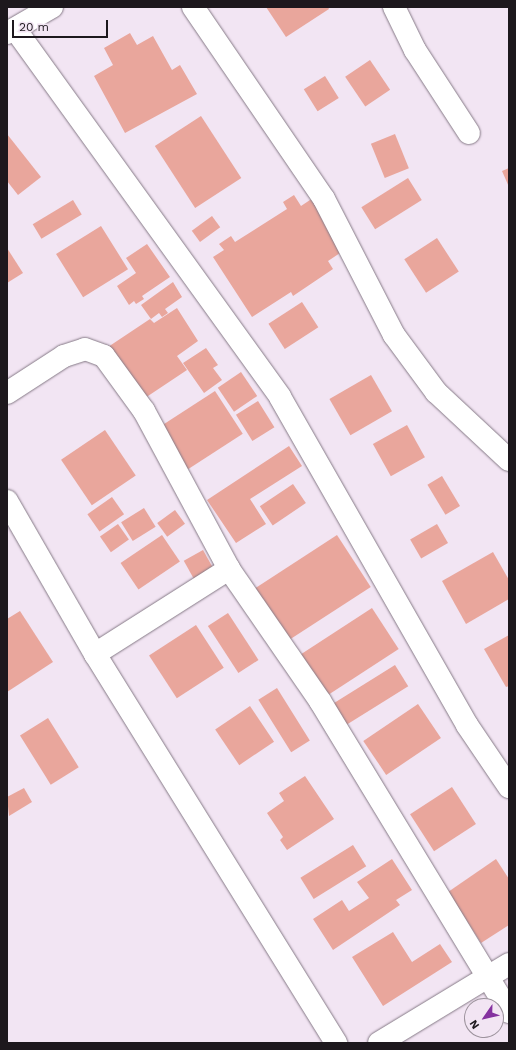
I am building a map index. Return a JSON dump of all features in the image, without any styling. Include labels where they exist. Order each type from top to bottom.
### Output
[{"type":"street","points":[[52,7],[11,31],[280,397],[467,725],[509,787]]},
{"type":"street","points":[[193,7],[324,199],[394,335],[436,392],[509,460]]},
{"type":"street","points":[[394,7],[415,50],[469,133]]},
{"type":"street","points":[[7,393],[64,356],[85,349],[104,356],[144,411],[229,569],[320,701],[509,1012]]},
{"type":"street","points":[[7,501],[95,654],[336,1043]]},
{"type":"street","points":[[95,654],[229,569]]},
{"type":"street","points":[[379,1043],[509,964]]},
{"type":"building","points":[[266,7],[328,7],[329,9],[286,37]]},
{"type":"building","points":[[130,33],[137,45],[153,36],[172,70],[180,65],[197,94],[125,133],[94,76],[113,65],[104,48]]},
{"type":"building","points":[[370,60],[390,90],[365,107],[345,77]]},
{"type":"building","points":[[325,76],[339,98],[318,111],[304,89]]},
{"type":"building","points":[[201,116],[241,178],[195,208],[155,146]]},
{"type":"building","points":[[7,134],[41,177],[18,195],[7,181]]},
{"type":"building","points":[[395,134],[409,168],[385,178],[371,144]]},
{"type":"building","points":[[509,168],[509,187],[502,171]]},
{"type":"building","points":[[408,178],[422,200],[375,229],[361,207]]},
{"type":"building","points":[[294,195],[301,206],[313,198],[346,249],[328,261],[333,269],[293,296],[291,292],[252,317],[213,257],[224,250],[219,244],[231,236],[235,242],[287,209],[283,202]]},
{"type":"building","points":[[73,200],[82,215],[41,239],[33,224]]},
{"type":"building","points":[[212,216],[220,227],[200,242],[192,231]]},
{"type":"building","points":[[101,226],[128,269],[83,297],[56,254]]},
{"type":"building","points":[[437,238],[459,272],[426,293],[404,259]]},
{"type":"building","points":[[147,244],[170,277],[142,296],[144,299],[136,304],[134,301],[129,305],[117,286],[136,273],[126,258]]},
{"type":"building","points":[[7,248],[23,273],[7,283]]},
{"type":"building","points":[[173,282],[182,297],[165,309],[168,313],[162,317],[159,313],[151,319],[141,305]]},
{"type":"building","points":[[302,302],[318,327],[285,349],[268,324]]},
{"type":"building","points":[[177,308],[198,341],[177,356],[187,370],[142,400],[108,347],[150,319],[154,323]]},
{"type":"building","points":[[206,348],[218,365],[213,368],[222,380],[204,393],[183,363]]},
{"type":"building","points":[[241,372],[257,396],[234,412],[218,388]]},
{"type":"building","points":[[371,375],[392,411],[350,435],[329,399]]},
{"type":"building","points":[[215,391],[243,434],[185,471],[157,429]]},
{"type":"building","points":[[258,401],[274,427],[252,441],[236,415]]},
{"type":"building","points":[[407,425],[425,457],[391,476],[373,444]]},
{"type":"building","points":[[105,430],[136,476],[92,505],[61,460]]},
{"type":"building","points":[[289,446],[302,466],[250,499],[266,524],[236,543],[207,500]]},
{"type":"building","points":[[442,476],[460,506],[445,515],[427,485]]},
{"type":"building","points":[[293,484],[306,503],[273,525],[260,506]]},
{"type":"building","points":[[112,497],[124,514],[99,531],[87,514]]},
{"type":"building","points":[[144,508],[156,527],[133,541],[121,522]]},
{"type":"building","points":[[175,510],[185,524],[167,537],[157,523]]},
{"type":"building","points":[[118,524],[129,540],[111,552],[100,537]]},
{"type":"building","points":[[437,524],[448,543],[421,559],[410,540]]},
{"type":"building","points":[[162,535],[180,562],[138,589],[121,563]]},
{"type":"building","points":[[337,535],[371,587],[284,643],[251,591]]},
{"type":"building","points":[[203,550],[214,570],[195,581],[184,561]]},
{"type":"building","points":[[493,552],[509,580],[509,599],[466,624],[442,581]]},
{"type":"building","points":[[372,608],[399,649],[326,696],[299,655]]},
{"type":"building","points":[[20,611],[53,662],[7,692],[7,619]]},
{"type":"building","points":[[228,613],[258,660],[238,673],[208,626]]},
{"type":"building","points":[[196,625],[224,668],[177,698],[149,655]]},
{"type":"building","points":[[509,635],[509,686],[506,687],[484,649]]},
{"type":"building","points":[[395,665],[408,686],[343,727],[330,706]]},
{"type":"building","points":[[277,688],[310,741],[291,752],[258,700]]},
{"type":"building","points":[[418,704],[441,738],[386,775],[363,741]]},
{"type":"building","points":[[250,706],[274,742],[239,765],[215,729]]},
{"type":"building","points":[[48,718],[79,767],[51,785],[20,735]]},
{"type":"building","points":[[305,776],[334,819],[287,850],[280,840],[283,837],[267,813],[284,801],[279,793]]},
{"type":"building","points":[[452,787],[476,824],[434,851],[410,814]]},
{"type":"building","points":[[24,788],[32,802],[9,816],[7,797]]},
{"type":"building","points":[[353,845],[366,866],[314,899],[300,878]]},
{"type":"building","points":[[392,859],[412,890],[396,900],[400,905],[333,950],[313,919],[342,900],[349,911],[369,898],[357,882]]},
{"type":"building","points":[[496,859],[509,879],[509,925],[481,943],[448,892]]},
{"type":"building","points":[[393,932],[412,962],[440,944],[452,962],[383,1006],[352,957]]}]
